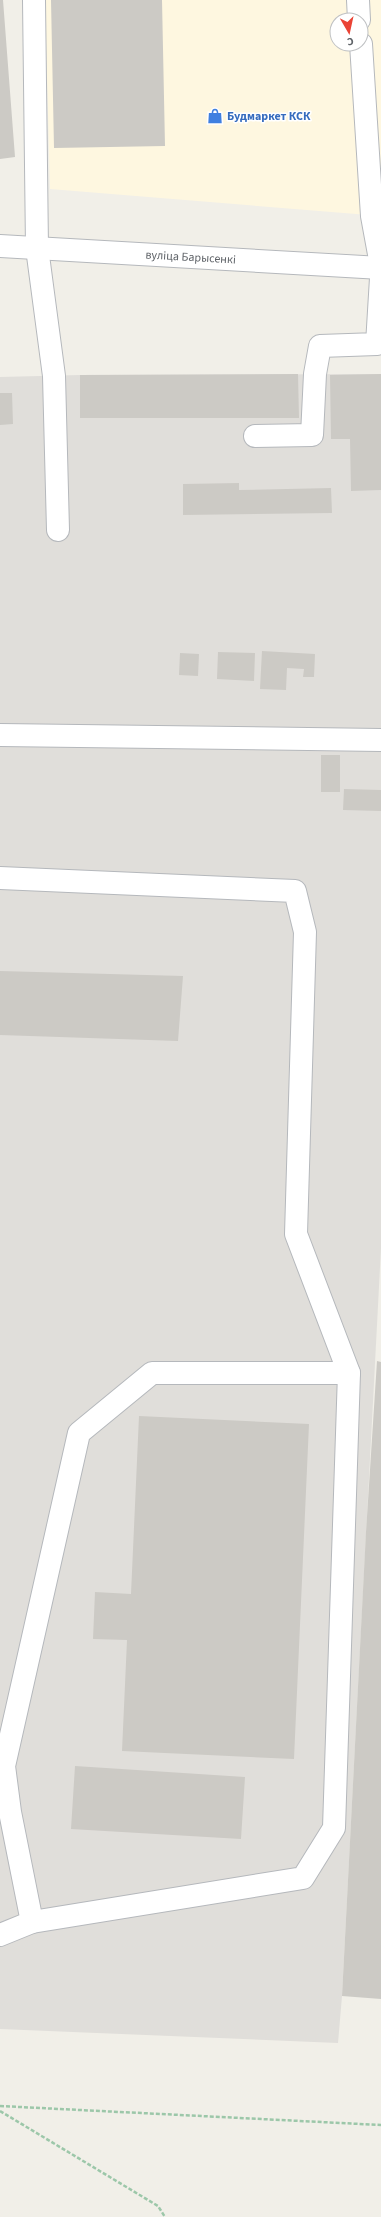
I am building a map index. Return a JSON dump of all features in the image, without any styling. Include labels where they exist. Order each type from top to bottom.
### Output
[{"type":"street","points":[[34,0],[37,248],[54,376],[58,530]]},
{"type":"street","points":[[358,0],[359,12]]},
{"type":"street","points":[[362,52],[372,216],[381,267]]},
{"type":"street","name":"вуліца Барысенкі","points":[[0,246],[381,267]]},
{"type":"street","points":[[255,436],[312,435],[315,374],[320,346],[378,344],[381,278]]},
{"type":"street","points":[[0,735],[381,740]]},
{"type":"street","points":[[0,878],[295,891],[304,932],[296,1234],[349,1373],[334,1828],[303,1878],[32,1922],[0,1935]]},
{"type":"street","points":[[32,1922],[5,1812],[4,1766],[79,1433],[152,1373],[349,1373]]},
{"type":"path","points":[[0,2106],[381,2125]]},
{"type":"path","points":[[0,2111],[158,2206],[165,2217]]},
{"type":"shaded area","name":"Будмаркет КСК","points":[[45,0],[381,0],[381,216],[50,189]]},
{"type":"shaded area","points":[[381,374],[381,1248],[342,1996],[338,2043],[0,2029],[0,377],[80,375]]},
{"type":"building","points":[[0,0],[3,0],[15,157],[0,159]]},
{"type":"building","points":[[51,0],[162,0],[165,146],[54,148]]},
{"type":"building","points":[[298,374],[299,418],[80,418],[80,375]]},
{"type":"building","points":[[381,374],[381,490],[351,491],[350,439],[331,439],[330,375]]},
{"type":"building","points":[[0,393],[12,393],[13,424],[0,425]]},
{"type":"building","points":[[239,483],[239,490],[331,488],[332,513],[183,515],[183,484]]},
{"type":"building","points":[[262,651],[315,654],[314,677],[303,677],[304,669],[287,668],[286,690],[260,689]]},
{"type":"building","points":[[218,652],[255,653],[254,681],[217,679]]},
{"type":"building","points":[[180,653],[199,654],[198,676],[179,675]]},
{"type":"building","points":[[321,755],[340,755],[340,792],[321,792]]},
{"type":"building","points":[[344,789],[381,790],[381,811],[343,810]]},
{"type":"building","points":[[0,971],[183,976],[178,1041],[0,1035]]},
{"type":"building","points":[[377,1361],[381,1362],[381,1999],[342,1996],[366,1532]]},
{"type":"building","points":[[139,1416],[309,1424],[294,1759],[122,1751],[127,1640],[93,1639],[95,1592],[131,1594]]},
{"type":"building","points":[[75,1766],[245,1777],[241,1839],[71,1829]]},
{"type":"place","name":"Будмаркет КСК","points":[[215,116]]}]
